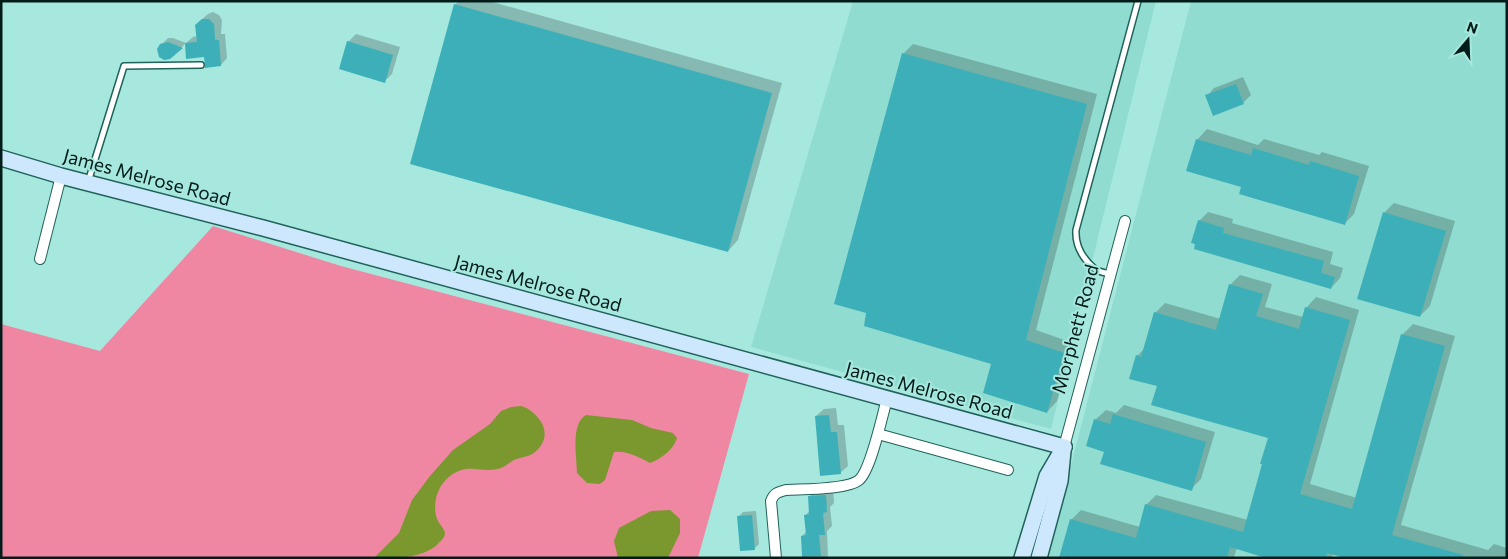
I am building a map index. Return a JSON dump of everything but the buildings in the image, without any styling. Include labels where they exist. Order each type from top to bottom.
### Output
[{"type":"street","name":"James Melrose Road","points":[[1,158],[61,176],[256,227],[1064,447]]},
{"type":"street","points":[[40,259],[61,176]]},
{"type":"street","name":"Morphett Road","points":[[1039,558],[1060,481],[1064,447],[1125,221]]},
{"type":"street","points":[[776,558],[771,501],[774,495],[786,490],[845,486],[859,480],[865,471],[878,434],[887,399]]},
{"type":"street","points":[[878,434],[1008,470]]},
{"type":"street","name":"Morphett Road","points":[[1022,558],[1047,476],[1064,447]]},
{"type":"lane","points":[[1111,274],[1096,270],[1080,250],[1075,239],[1138,1]]},
{"type":"lane","points":[[88,183],[124,66],[201,65]]},
{"type":"shaded area","points":[[853,1],[1156,1],[1051,429],[751,347]]},
{"type":"shaded area","points":[[1191,1],[1507,1],[1507,558],[1047,558]]},
{"type":"shaded area","points":[[213,226],[341,266],[749,374],[698,558],[1,558],[1,324],[100,351]]},
{"type":"shaded area","points":[[521,406],[533,413],[542,423],[545,432],[542,445],[530,455],[514,460],[504,467],[491,470],[468,469],[456,472],[450,476],[442,485],[435,503],[438,521],[445,532],[436,546],[414,556],[374,558],[399,533],[412,500],[453,450],[490,424],[501,411]]},
{"type":"shaded area","points":[[586,415],[632,420],[651,428],[673,433],[677,438],[673,446],[666,453],[650,463],[628,453],[614,452],[605,480],[600,484],[587,483],[577,473],[576,441],[578,426],[581,419]]},
{"type":"shaded area","points":[[670,510],[680,519],[680,533],[668,558],[618,558],[614,541],[619,528],[651,511]]}]
